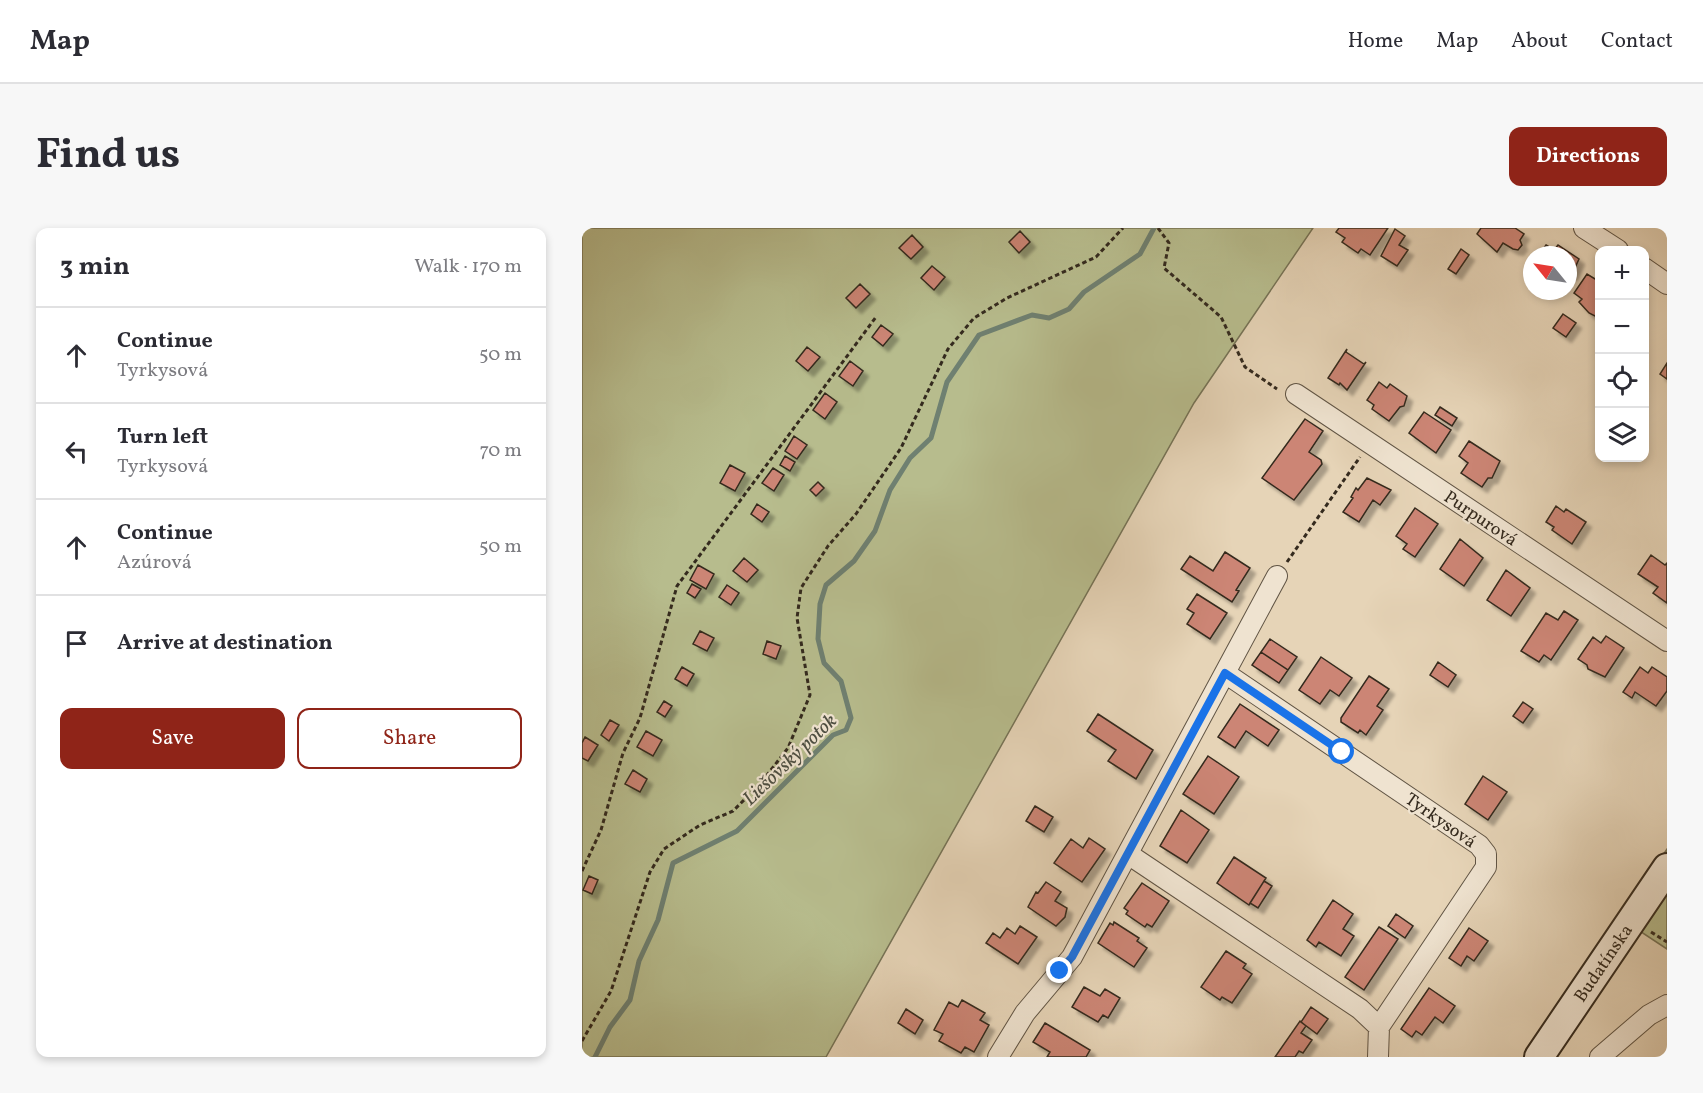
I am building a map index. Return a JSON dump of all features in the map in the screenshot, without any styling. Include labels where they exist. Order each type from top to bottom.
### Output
[{"type":"street","points":[[1584,228],[1612,246]]},
{"type":"street","points":[[1649,271],[1667,284]]},
{"type":"street","name":"Purpurová","points":[[1296,394],[1667,641]]},
{"type":"street","points":[[998,1057],[1025,1013],[1072,957],[1277,576]]},
{"type":"street","name":"Tyrkysová","points":[[1225,673],[1479,844],[1486,854],[1486,867],[1379,1027]]},
{"type":"street","points":[[1128,854],[1360,1009],[1379,1027],[1378,1057]]},
{"type":"street","name":"Budatínska","points":[[1539,1057],[1667,868]]},
{"type":"street","points":[[1600,1057],[1648,1015],[1667,1005]]},
{"type":"path","points":[[582,1041],[611,991],[650,872],[664,849],[700,825],[732,811],[760,784],[788,748],[810,695],[797,618],[801,588],[828,546],[856,514],[901,448],[948,349],[974,318],[1007,298],[1096,256],[1123,228]]},
{"type":"path","points":[[1159,230],[1169,243],[1164,268],[1221,317],[1245,367],[1284,393],[1296,394]]},
{"type":"path","points":[[582,871],[601,830],[623,753],[640,718],[677,586],[876,318]]},
{"type":"path","points":[[1300,544],[1370,443]]},
{"type":"green space","points":[[582,228],[1313,228],[1194,403],[826,1057],[582,1057]]},
{"type":"green space","points":[[1667,849],[1667,949],[1620,918]]},
{"type":"building","points":[[1339,228],[1388,228],[1370,255],[1361,249],[1358,253],[1342,242],[1345,238],[1336,232]]},
{"type":"building","points":[[1481,228],[1515,228],[1524,234],[1520,240],[1522,245],[1518,250],[1503,243],[1497,252],[1477,234]]},
{"type":"building","points":[[1395,229],[1405,236],[1399,245],[1408,250],[1397,266],[1381,256]]},
{"type":"building","points":[[1020,231],[1030,242],[1019,253],[1009,242]]},
{"type":"building","points":[[912,235],[923,247],[911,259],[899,248]]},
{"type":"building","points":[[1461,249],[1469,255],[1456,274],[1448,269]]},
{"type":"building","points":[[932,266],[945,277],[934,290],[921,278]]},
{"type":"building","points":[[1587,274],[1595,279],[1595,316],[1579,302],[1582,299],[1577,295],[1577,289]]},
{"type":"building","points":[[860,284],[870,294],[856,308],[846,298]]},
{"type":"building","points":[[1563,314],[1576,323],[1566,337],[1553,328]]},
{"type":"building","points":[[881,325],[893,334],[883,346],[872,337]]},
{"type":"building","points":[[807,347],[820,357],[808,371],[796,361]]},
{"type":"building","points":[[1347,349],[1346,352],[1364,364],[1366,362],[1347,390],[1340,383],[1339,385],[1328,378]]},
{"type":"building","points":[[850,361],[863,371],[853,386],[839,376]]},
{"type":"building","points":[[1667,363],[1667,379],[1660,374]]},
{"type":"building","points":[[1379,382],[1387,388],[1390,384],[1407,396],[1404,406],[1400,407],[1389,421],[1372,409],[1374,405],[1367,400]]},
{"type":"building","points":[[825,393],[837,402],[825,419],[813,410]]},
{"type":"building","points":[[1440,407],[1457,418],[1452,426],[1435,415]]},
{"type":"building","points":[[1424,412],[1451,430],[1436,453],[1409,433]]},
{"type":"building","points":[[1305,419],[1323,431],[1309,452],[1321,460],[1322,464],[1294,500],[1262,478]]},
{"type":"building","points":[[794,436],[807,445],[797,459],[785,451]]},
{"type":"building","points":[[1469,441],[1500,461],[1492,478],[1488,478],[1482,487],[1461,473],[1468,463],[1459,456]]},
{"type":"building","points":[[785,456],[795,462],[790,471],[780,465]]},
{"type":"building","points":[[730,465],[745,473],[735,491],[720,483]]},
{"type":"building","points":[[773,468],[784,475],[774,491],[762,483]]},
{"type":"building","points":[[1367,478],[1391,490],[1380,505],[1373,500],[1359,522],[1343,512],[1353,498],[1351,497],[1356,488],[1358,490]]},
{"type":"building","points":[[818,482],[824,488],[816,496],[810,490]]},
{"type":"building","points":[[757,504],[769,512],[762,522],[751,514]]},
{"type":"building","points":[[1556,506],[1564,512],[1566,509],[1586,522],[1572,544],[1552,530],[1554,527],[1546,522]]},
{"type":"building","points":[[1415,508],[1438,524],[1415,557],[1403,549],[1407,544],[1396,536]]},
{"type":"building","points":[[1460,539],[1483,558],[1464,586],[1440,569]]},
{"type":"building","points":[[1225,552],[1250,568],[1236,590],[1239,591],[1232,602],[1181,569],[1190,556],[1213,571]]},
{"type":"building","points":[[1651,555],[1665,565],[1667,563],[1667,603],[1653,593],[1658,587],[1638,574]]},
{"type":"building","points":[[744,558],[758,570],[747,582],[733,571]]},
{"type":"building","points":[[698,565],[714,574],[706,589],[690,580]]},
{"type":"building","points":[[1506,570],[1530,588],[1511,616],[1487,600]]},
{"type":"building","points":[[692,584],[701,589],[695,598],[687,593]]},
{"type":"building","points":[[727,585],[739,593],[731,605],[719,597]]},
{"type":"building","points":[[1197,594],[1227,613],[1210,639],[1187,624],[1194,613],[1187,609]]},
{"type":"building","points":[[1564,611],[1578,620],[1551,660],[1544,655],[1539,662],[1521,651],[1546,613],[1558,620]]},
{"type":"building","points":[[700,631],[714,638],[707,651],[693,644]]},
{"type":"building","points":[[1606,636],[1624,648],[1605,677],[1588,669],[1587,665],[1578,659],[1593,637],[1601,643]]},
{"type":"building","points":[[1270,639],[1297,657],[1288,670],[1261,652]]},
{"type":"building","points":[[767,641],[781,646],[776,659],[763,654]]},
{"type":"building","points":[[1261,652],[1288,670],[1279,683],[1252,665]]},
{"type":"building","points":[[1321,657],[1352,678],[1339,696],[1330,690],[1320,704],[1299,690]]},
{"type":"building","points":[[1438,662],[1456,675],[1448,687],[1430,675]]},
{"type":"building","points":[[682,667],[694,674],[687,686],[675,679]]},
{"type":"building","points":[[1640,667],[1648,673],[1652,667],[1667,677],[1667,691],[1656,706],[1635,692],[1632,698],[1623,692]]},
{"type":"building","points":[[1369,676],[1389,689],[1377,706],[1383,710],[1366,735],[1360,730],[1358,733],[1341,722],[1341,718]]},
{"type":"building","points":[[664,701],[672,706],[665,717],[657,712]]},
{"type":"building","points":[[1523,702],[1533,709],[1523,723],[1513,716]]},
{"type":"building","points":[[1240,704],[1279,730],[1268,746],[1246,731],[1235,748],[1218,737]]},
{"type":"building","points":[[1098,714],[1153,750],[1136,779],[1108,761],[1116,750],[1087,731]]},
{"type":"building","points":[[610,720],[619,725],[609,741],[601,735]]},
{"type":"building","points":[[646,731],[662,740],[653,756],[637,747]]},
{"type":"building","points":[[585,737],[598,745],[588,761],[582,758],[582,743]]},
{"type":"building","points":[[1208,756],[1239,777],[1214,814],[1183,794]]},
{"type":"building","points":[[633,770],[647,779],[640,792],[625,784]]},
{"type":"building","points":[[1483,776],[1507,792],[1488,820],[1465,804]]},
{"type":"building","points":[[1035,806],[1053,817],[1044,832],[1026,821]]},
{"type":"building","points":[[1181,810],[1209,830],[1187,863],[1160,846]]},
{"type":"building","points":[[1089,838],[1105,849],[1082,882],[1054,863],[1071,839],[1083,848]]},
{"type":"building","points":[[1234,857],[1266,878],[1249,905],[1217,883]]},
{"type":"building","points":[[589,876],[598,880],[592,894],[583,890]]},
{"type":"building","points":[[1264,881],[1272,886],[1258,908],[1250,903]]},
{"type":"building","points":[[1046,882],[1061,892],[1055,901],[1067,908],[1065,917],[1056,926],[1028,907],[1036,892],[1038,893]]},
{"type":"building","points":[[1142,883],[1169,901],[1152,927],[1147,924],[1145,927],[1126,914],[1128,911],[1124,908]]},
{"type":"building","points":[[1333,900],[1353,914],[1343,929],[1354,936],[1341,956],[1319,942],[1316,947],[1307,940]]},
{"type":"building","points":[[1396,914],[1413,926],[1405,938],[1388,926]]},
{"type":"building","points":[[1114,922],[1139,938],[1137,941],[1147,948],[1134,967],[1098,943],[1110,923],[1113,925]]},
{"type":"building","points":[[1020,926],[1037,937],[1018,964],[986,943],[993,933],[1000,938],[1007,928],[1015,934]]},
{"type":"building","points":[[1379,927],[1398,939],[1364,990],[1345,977]]},
{"type":"building","points":[[1469,928],[1488,941],[1474,961],[1467,956],[1461,966],[1449,958]]},
{"type":"building","points":[[1226,951],[1246,964],[1243,968],[1252,974],[1232,1003],[1222,997],[1220,1000],[1201,987]]},
{"type":"building","points":[[1084,987],[1100,996],[1105,989],[1120,998],[1108,1018],[1103,1015],[1098,1022],[1072,1007]]},
{"type":"building","points":[[1429,988],[1455,1006],[1443,1023],[1435,1017],[1422,1035],[1416,1031],[1412,1037],[1401,1029]]},
{"type":"building","points":[[962,1000],[985,1013],[980,1020],[989,1025],[974,1052],[965,1047],[961,1053],[939,1041],[943,1034],[934,1030],[949,1002],[958,1007]]},
{"type":"building","points":[[1311,1007],[1328,1019],[1317,1034],[1301,1022]]},
{"type":"building","points":[[906,1009],[923,1020],[915,1034],[898,1023]]},
{"type":"building","points":[[1300,1021],[1306,1026],[1301,1033],[1312,1040],[1303,1053],[1299,1051],[1295,1057],[1275,1057]]},
{"type":"building","points":[[1045,1023],[1090,1050],[1086,1057],[1047,1057],[1050,1052],[1033,1042]]},
{"type":"waterway","name":"Liešovský potok","points":[[595,1057],[610,1027],[630,1000],[639,961],[658,920],[673,863],[737,831],[833,735],[846,730],[851,718],[841,681],[824,663],[818,639],[820,604],[826,585],[854,561],[875,531],[890,490],[910,458],[931,438],[947,382],[979,335],[1032,315],[1049,318],[1069,309],[1084,292],[1140,254],[1154,228]]},
{"type":"route","points":[[1060,971],[1072,957],[1225,673],[1342,752]]}]
